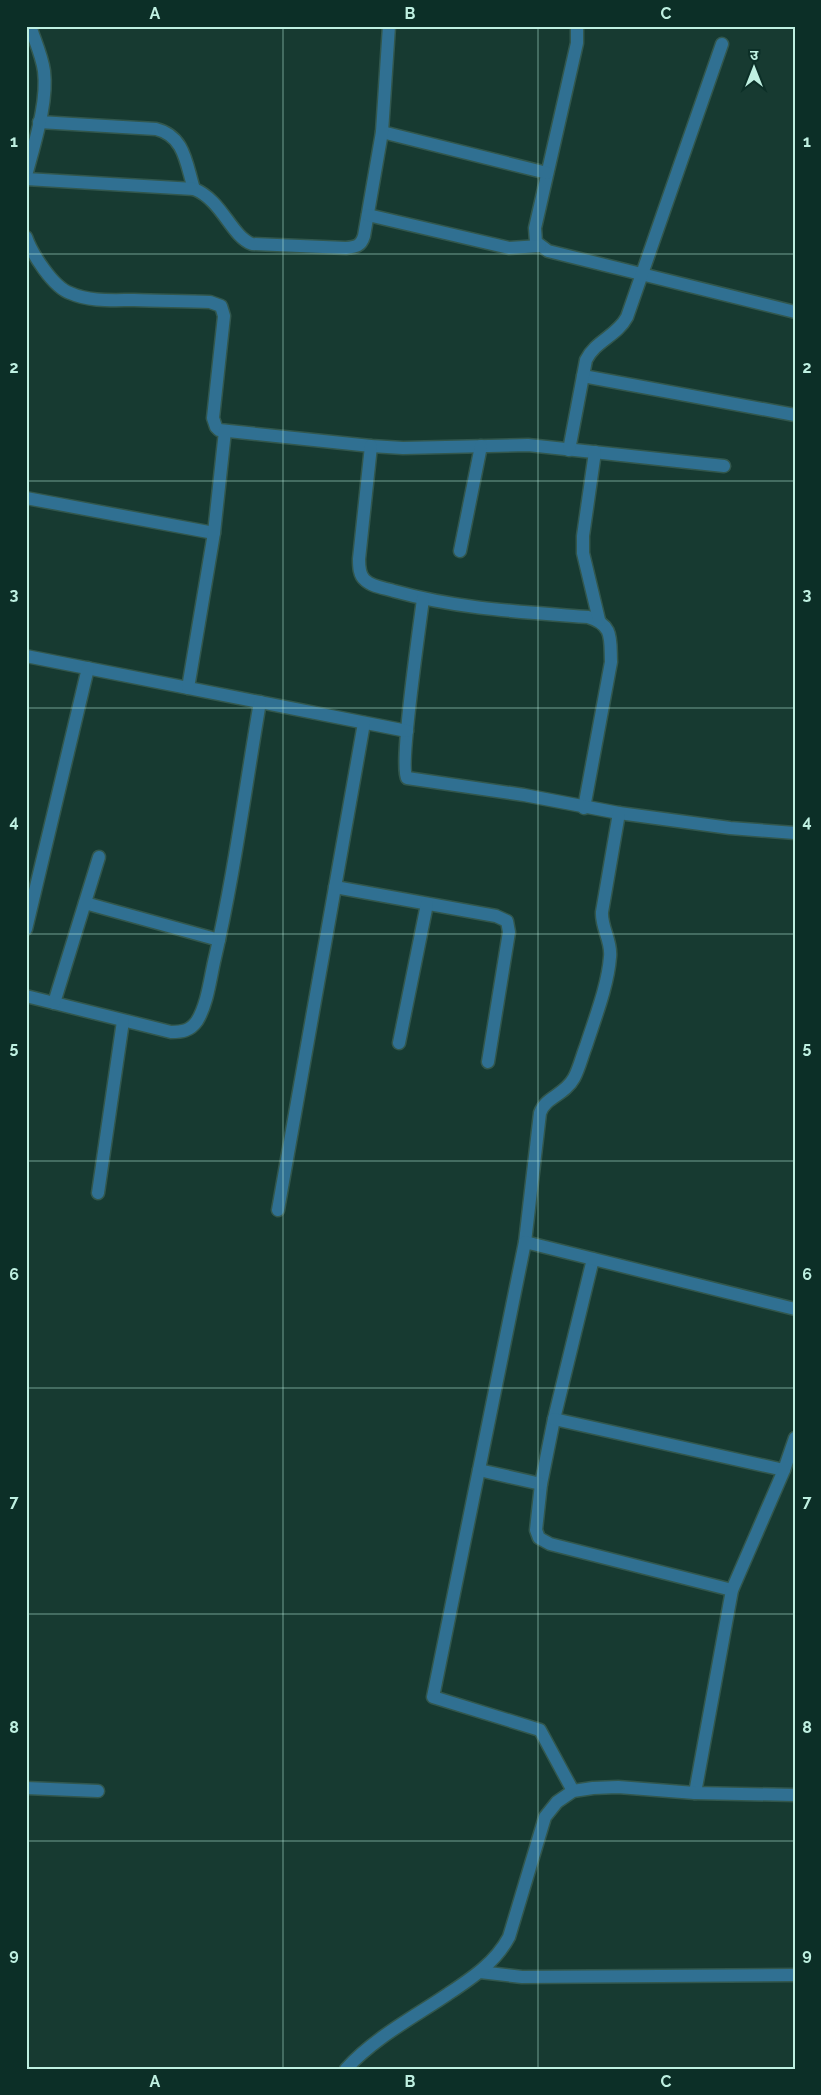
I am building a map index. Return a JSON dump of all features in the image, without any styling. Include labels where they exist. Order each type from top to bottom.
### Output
[{"type":"street","points":[[30,26],[41,56],[44,73],[44,91],[26,177],[194,189],[211,198],[240,236],[252,244],[346,248],[360,245],[368,216],[382,132],[389,26]]},
{"type":"street","points":[[576,26],[578,43],[535,228],[536,242],[548,251],[795,312]]},
{"type":"street","points":[[570,450],[586,360],[593,348],[622,326],[642,275],[722,44]]},
{"type":"street","points":[[39,122],[156,129],[167,132],[174,136],[180,146],[194,189]]},
{"type":"street","points":[[382,132],[547,173]]},
{"type":"street","points":[[368,216],[509,248],[540,246]]},
{"type":"street","points":[[26,237],[46,271],[68,293],[84,298],[102,300],[210,302],[220,306],[224,316],[213,418],[216,427],[225,431],[403,448],[528,445],[724,466]]},
{"type":"street","points":[[583,376],[795,415]]},
{"type":"street","points":[[188,688],[214,533],[225,431]]},
{"type":"street","points":[[371,446],[359,558],[361,574],[365,580],[373,585],[423,599],[497,610],[588,617],[599,620],[606,625],[610,662],[584,808]]},
{"type":"street","points":[[460,551],[481,446]]},
{"type":"street","points":[[595,452],[583,536],[583,553],[599,620]]},
{"type":"street","points":[[26,498],[214,533]]},
{"type":"street","points":[[423,599],[407,731],[405,769],[407,778],[524,795],[619,814],[730,828],[795,833]]},
{"type":"street","points":[[26,656],[407,731]]},
{"type":"street","points":[[26,929],[88,668]]},
{"type":"street","points":[[26,996],[171,1032],[187,1031],[198,1019],[219,940],[260,702]]},
{"type":"street","points":[[278,1210],[364,723]]},
{"type":"street","points":[[573,1791],[540,1730],[433,1697],[525,1242],[540,1113],[545,1103],[566,1090],[575,1077],[597,1012],[610,957],[602,912],[619,814]]},
{"type":"street","points":[[54,1003],[99,857]]},
{"type":"street","points":[[335,887],[503,918],[509,925],[488,1062]]},
{"type":"street","points":[[85,903],[219,940]]},
{"type":"street","points":[[399,1043],[427,904]]},
{"type":"street","points":[[98,1193],[123,1021]]},
{"type":"street","points":[[525,1242],[795,1309]]},
{"type":"street","points":[[593,1259],[554,1419],[541,1484],[536,1530],[539,1538],[543,1541],[732,1590]]},
{"type":"street","points":[[554,1419],[784,1470]]},
{"type":"street","points":[[695,1793],[732,1590],[784,1470],[795,1438]]},
{"type":"street","points":[[479,1470],[541,1484]]},
{"type":"street","points":[[346,2069],[360,2054],[480,1972],[501,1952],[509,1937],[545,1817],[557,1802],[573,1791],[618,1787],[695,1793],[795,1795]]},
{"type":"street","points":[[26,1788],[98,1791]]},
{"type":"street","points":[[480,1972],[522,1977],[795,1975]]}]
